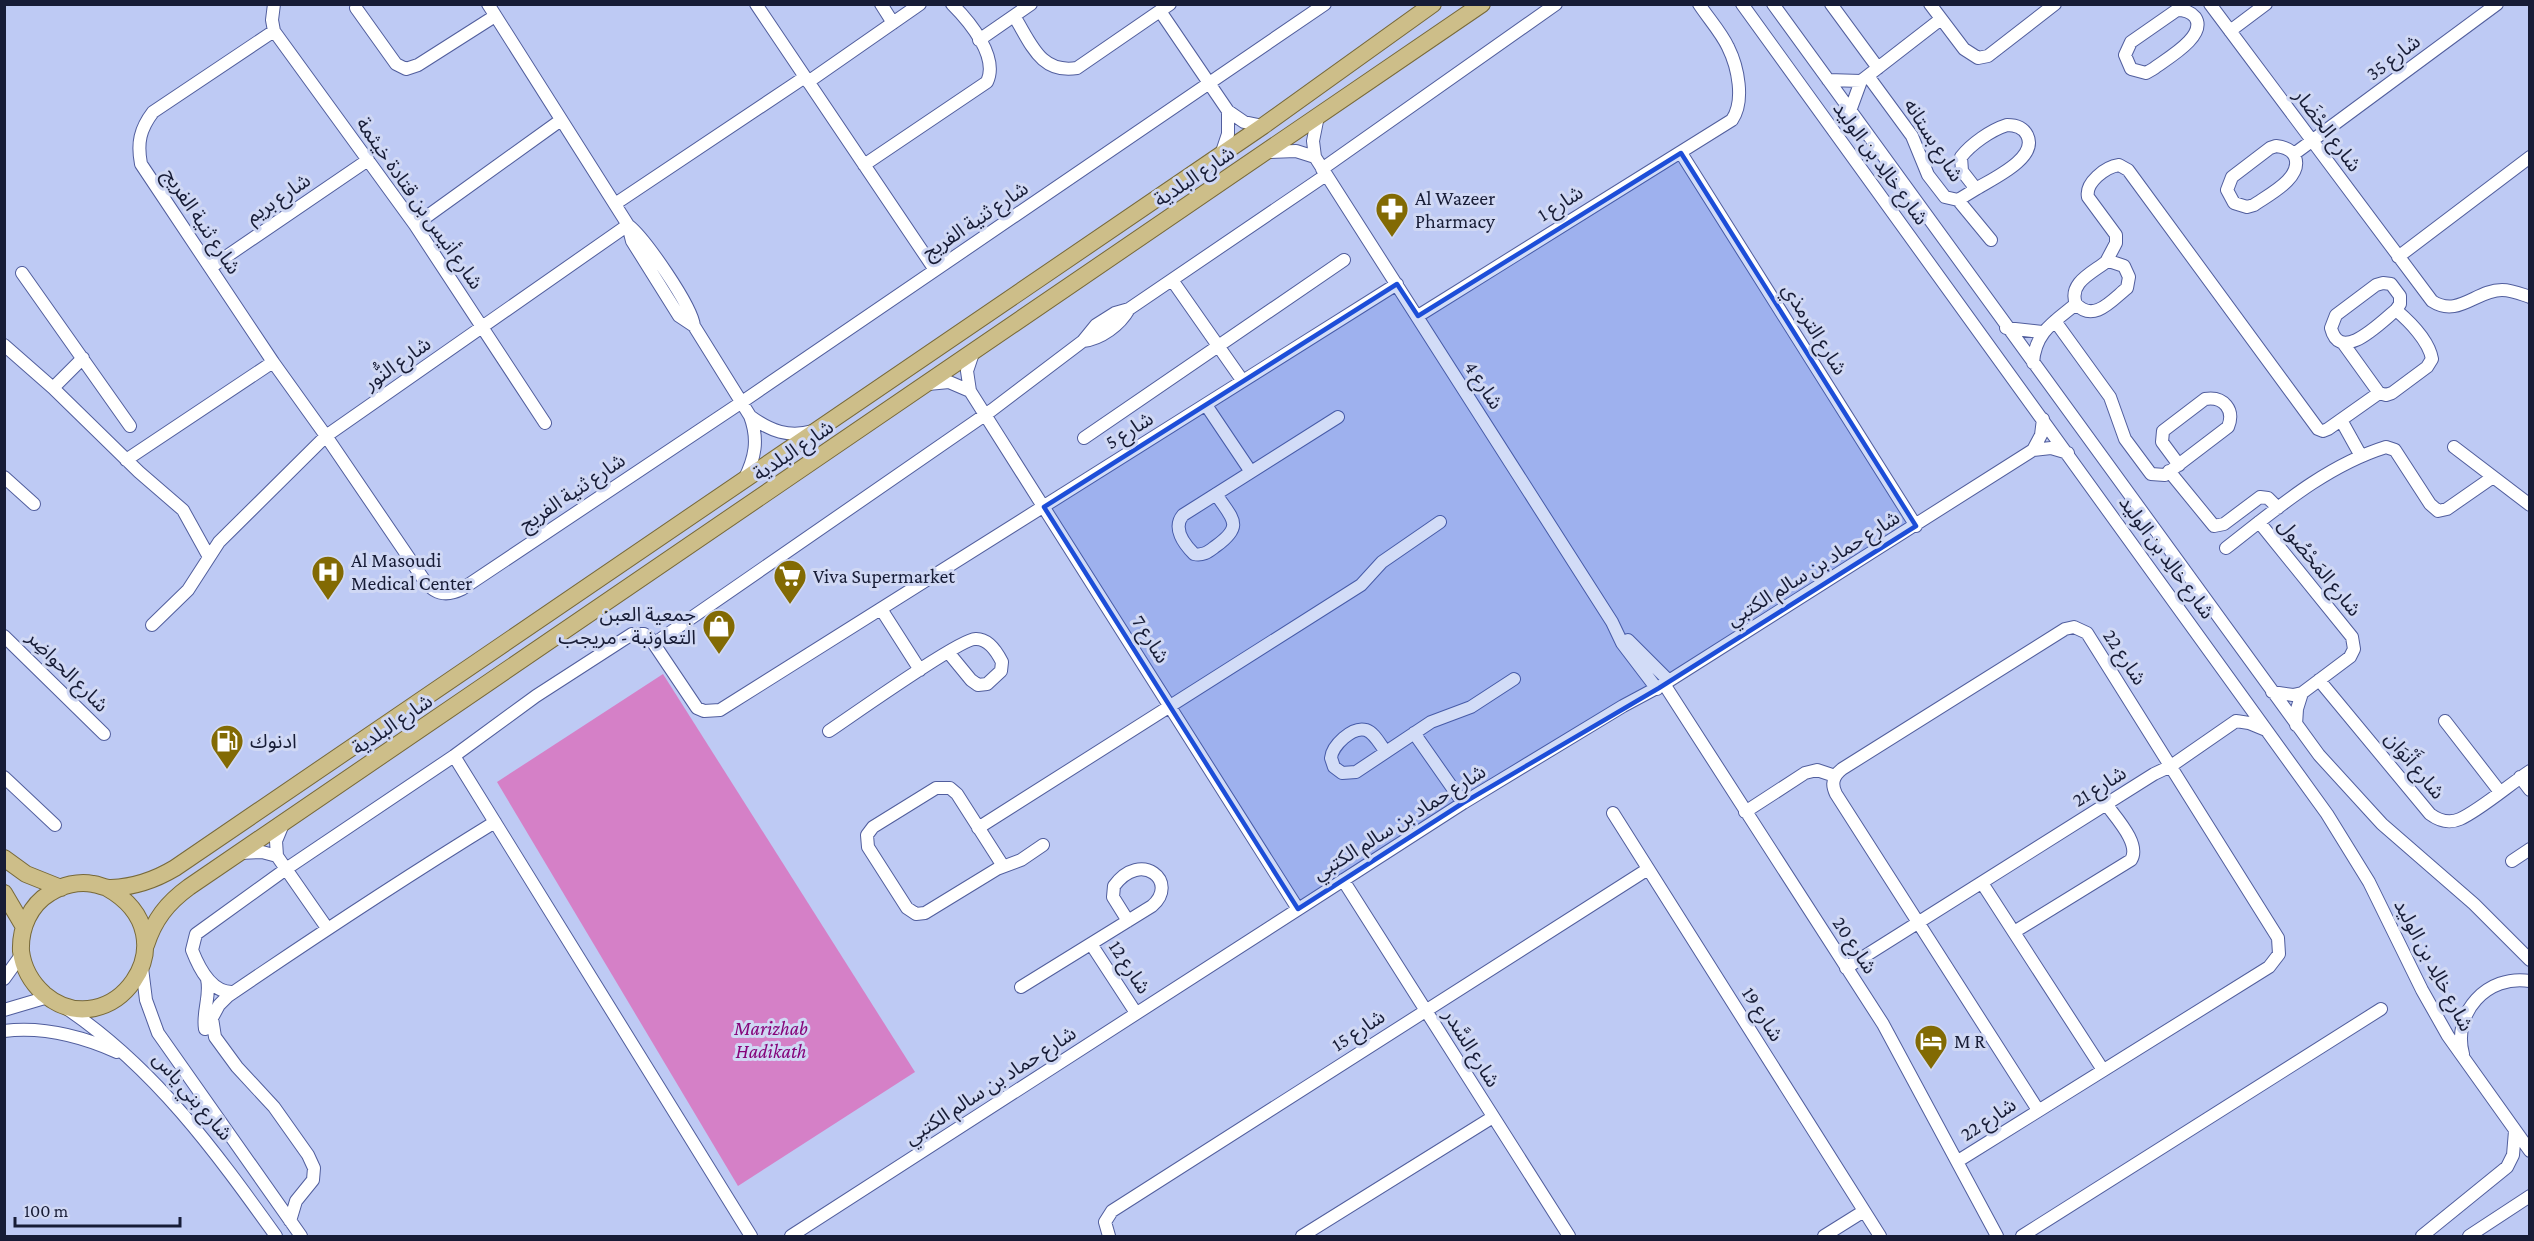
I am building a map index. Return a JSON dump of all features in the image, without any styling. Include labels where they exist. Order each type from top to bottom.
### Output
[{"type":"main road","name":"شارع البلدية","points":[[107,888],[143,883],[175,868],[1221,155],[1433,4]]},
{"type":"main road","name":"شارع البلدية","points":[[146,946],[150,932],[166,907],[177,896],[1482,4]]},
{"type":"main road","points":[[4,858],[26,874],[61,888]]},
{"type":"main road","points":[[79,883],[107,888],[120,895],[135,911],[144,931],[146,946],[142,967],[126,992],[108,1003],[87,1008],[72,1007],[53,1000],[30,978],[21,954],[24,927],[30,914],[39,902],[61,888],[79,883]]},
{"type":"main road","points":[[4,893],[15,907],[24,927]]},
{"type":"street","points":[[274,4],[272,20],[274,31]]},
{"type":"street","points":[[488,4],[628,225],[632,241],[679,316],[694,326],[750,416],[756,436],[756,447],[744,480]]},
{"type":"street","points":[[756,4],[935,270]]},
{"type":"street","points":[[881,4],[894,23]]},
{"type":"street","points":[[615,204],[920,4]]},
{"type":"street","points":[[864,165],[987,82],[991,66],[979,40],[952,4]]},
{"type":"street","points":[[979,40],[1031,4]]},
{"type":"street","name":"شارع ثنية الفريج","points":[[274,31],[153,112],[140,136],[140,157],[147,177],[424,580],[436,592],[445,595],[462,589],[742,402],[1324,4]]},
{"type":"street","points":[[233,992],[215,987],[207,977],[192,950],[196,934],[286,869],[454,756],[536,696],[633,634],[644,634],[655,643],[985,414],[1083,341],[1096,326],[1115,313],[1129,309],[1172,279],[1557,4]]},
{"type":"street","name":"شارع 1","points":[[1418,316],[1614,193],[1725,127],[1735,116],[1738,106],[1738,83],[1734,64],[1728,46],[1698,4]]},
{"type":"street","name":"شارع خالِد بن الوليد","points":[[1742,4],[2267,730],[2355,858],[2432,1007],[2464,1061],[2529,1151]]},
{"type":"street","name":"شارع خالِد بن الوليد","points":[[1773,4],[2296,725],[2339,779],[2374,817],[2474,904],[2529,960]]},
{"type":"street","name":"شارع بستانه","points":[[1831,4],[1869,75],[1915,141],[1931,180],[1945,197],[1958,200],[1976,189],[2018,162],[2028,150],[2029,142],[2026,132],[2017,126],[2007,125],[1966,150],[1961,157],[1962,171],[1976,189]]},
{"type":"street","points":[[1930,4],[1968,53],[1983,57],[2055,4]]},
{"type":"street","points":[[2230,31],[2266,4]]},
{"type":"street","name":"شارع 35","points":[[2294,154],[2498,4]]},
{"type":"street","name":"شارع الحْضَار","points":[[2195,17],[2210,5],[2432,301],[2442,307],[2454,308],[2502,290],[2529,297]]},
{"type":"street","points":[[356,8],[396,64],[406,69],[418,65],[495,16]]},
{"type":"street","points":[[1014,16],[1044,61],[1054,67],[1066,69],[1077,68],[1165,8],[1228,111],[1244,123],[1263,126]]},
{"type":"street","points":[[2184,10],[2195,17],[2198,28],[2193,39],[2153,69],[2138,72],[2127,63],[2125,55],[2131,42],[2171,12],[2184,10]]},
{"type":"street","points":[[1850,111],[1869,75],[1941,19]]},
{"type":"street","name":"شارع أنيس بن قتادة خيثمة","points":[[274,31],[415,225],[544,423]]},
{"type":"street","points":[[1828,80],[1869,75]]},
{"type":"street","points":[[1221,155],[1227,134],[1228,111]]},
{"type":"street","points":[[1266,152],[1286,150],[1315,157],[1314,132],[1318,116]]},
{"type":"street","points":[[415,225],[561,120]]},
{"type":"street","points":[[2282,146],[2294,154],[2297,165],[2293,176],[2254,205],[2240,207],[2229,197],[2228,183],[2232,177],[2270,148],[2282,146]]},
{"type":"street","name":"شارع الترمذي","points":[[1681,153],[1916,526]]},
{"type":"street","name":"شارع 4","points":[[1315,157],[1620,635],[1657,666],[1664,685]]},
{"type":"street","points":[[2398,256],[2529,157]]},
{"type":"street","name":"شارع بريم","points":[[211,267],[368,160]]},
{"type":"street","points":[[2106,262],[2118,263],[2128,271],[2127,288],[2098,311],[2086,311],[2076,303],[2074,291],[2077,284],[2106,262],[2116,243],[2116,235],[2086,191],[2091,183],[2111,167],[2119,165],[2128,170],[2318,429],[2325,430],[2379,393]]},
{"type":"street","points":[[1958,200],[1991,240]]},
{"type":"street","name":"شارع النُّور","points":[[152,625],[188,590],[209,557],[234,527],[326,436],[628,225]]},
{"type":"street","points":[[1084,438],[1344,260]]},
{"type":"street","points":[[22,273],[130,426]]},
{"type":"street","points":[[2397,290],[2414,278]]},
{"type":"street","points":[[1172,279],[1242,380]]},
{"type":"street","name":"شارع 5","points":[[655,643],[697,708],[712,712],[720,710],[1397,284]]},
{"type":"street","points":[[2343,343],[2356,341],[2396,310],[2400,304],[2400,296],[2391,284],[2376,285],[2336,315],[2331,328],[2337,340],[2343,343],[2379,393],[2386,395],[2392,393],[2427,367],[2432,359],[2411,325],[2396,310]]},
{"type":"street","points":[[2032,363],[2035,347],[2042,332],[2076,303]]},
{"type":"street","points":[[2055,321],[2110,397],[2125,439],[2147,471],[2160,476],[2174,468],[2228,427],[2231,414],[2224,402],[2212,398],[2205,399],[2163,431],[2162,442],[2174,468],[2208,521],[2214,526],[2224,524],[2260,497],[2268,498],[2278,508]]},
{"type":"street","points":[[2006,328],[2042,332]]},
{"type":"street","points":[[6,350],[53,388],[126,460],[183,510],[209,557]]},
{"type":"street","points":[[970,391],[967,371],[973,352]]},
{"type":"street","points":[[53,388],[83,358]]},
{"type":"street","points":[[126,460],[273,362]]},
{"type":"street","points":[[926,384],[949,382],[970,391]]},
{"type":"street","name":"شارع 7","points":[[970,391],[1298,909]]},
{"type":"street","points":[[1206,405],[1251,472]]},
{"type":"street","points":[[750,416],[779,433],[798,434],[818,429]]},
{"type":"street","points":[[1216,494],[1233,522],[1234,529],[1230,536],[1205,554],[1194,554],[1178,532],[1178,523],[1183,515],[1216,494],[1338,417]]},
{"type":"street","points":[[2033,450],[2041,435],[2043,419]]},
{"type":"street","points":[[2341,420],[2361,456]]},
{"type":"street","name":"شارع المَحْصُول","points":[[2302,693],[2350,657],[2354,650],[2354,641],[2259,522],[2317,480],[2383,447],[2392,448],[2430,504],[2438,511],[2447,509],[2493,477]]},
{"type":"street","points":[[2454,447],[2529,505]]},
{"type":"street","points":[[2033,450],[2050,448],[2068,453]]},
{"type":"street","name":"شارع حماد بن سالم الكتبي","points":[[791,1236],[1463,803],[1623,706],[1664,685],[2033,450]]},
{"type":"street","points":[[4,477],[34,504]]},
{"type":"street","points":[[978,828],[1361,585],[1382,562],[1440,522]]},
{"type":"street","points":[[2226,548],[2259,522]]},
{"type":"street","points":[[881,609],[920,670]]},
{"type":"street","name":"شارع 22","points":[[1958,1161],[2270,967],[2279,954],[2278,938],[2171,765],[2087,633],[2074,627],[2065,629],[1842,769],[1835,776],[1833,785],[1836,794],[2038,1110]]},
{"type":"street","name":"شارع الحواضِر","points":[[4,636],[104,734]]},
{"type":"street","points":[[829,730],[948,652]]},
{"type":"street","points":[[1386,752],[1438,718],[1471,707],[1514,679]]},
{"type":"street","name":"شارع أَنْوَان","points":[[2319,680],[2430,814],[2436,818],[2444,821],[2460,819],[2525,774]]},
{"type":"street","name":"شارع 20","points":[[1664,685],[1883,1024],[1997,1236]]},
{"type":"street","points":[[2272,692],[2293,695],[2302,693]]},
{"type":"street","points":[[2240,693],[2236,721],[2267,730]]},
{"type":"street","points":[[2296,725],[2298,702],[2302,693]]},
{"type":"street","name":"شارع 21","points":[[1846,968],[2171,765],[2236,721]]},
{"type":"street","points":[[2445,721],[2500,792]]},
{"type":"street","points":[[1414,733],[1463,803]]},
{"type":"street","points":[[454,756],[751,1236]]},
{"type":"street","points":[[1745,812],[1805,772],[1817,770],[1835,776]]},
{"type":"street","points":[[2525,774],[2529,790]]},
{"type":"street","points":[[4,777],[55,825]]},
{"type":"street","points":[[1003,866],[954,791],[941,787],[873,826],[867,835],[867,843],[908,908],[916,914],[926,913],[1003,866],[1021,860],[1043,845]]},
{"type":"street","points":[[2014,932],[2131,860],[2133,845],[2106,804]]},
{"type":"street","name":"شارع 19","points":[[1613,813],[1880,1236]]},
{"type":"street","points":[[285,822],[278,834],[277,856],[327,928]]},
{"type":"street","points":[[290,1221],[293,1207],[311,1185],[314,1174],[308,1155],[274,1107],[227,1055],[215,1037],[212,1018],[219,1005],[233,992],[401,879],[495,822]]},
{"type":"street","points":[[2512,861],[2529,849]]},
{"type":"street","points":[[239,853],[262,852],[277,856]]},
{"type":"street","points":[[1021,987],[1091,944],[1128,921],[1152,906],[1159,898],[1161,882],[1151,870],[1141,868],[1136,870],[1114,886],[1113,897],[1128,921]]},
{"type":"street","name":"شارع 15","points":[[1109,1236],[1105,1222],[1112,1211],[1648,869]]},
{"type":"street","name":"شارع السَّدر","points":[[1343,880],[1569,1236]]},
{"type":"street","points":[[1982,883],[2103,1070]]},
{"type":"street","name":"شارع 12","points":[[1091,944],[1137,1013]]},
{"type":"street","points":[[4,979],[21,954]]},
{"type":"street","name":"شارع بني ياس","points":[[142,967],[146,1000],[158,1033],[301,1236]]},
{"type":"street","points":[[207,977],[205,1028],[215,1047],[227,1055]]},
{"type":"street","points":[[2464,1061],[2460,1035],[2468,1009],[2477,998],[2499,983],[2513,980],[2529,981]]},
{"type":"street","points":[[4,1010],[53,1000]]},
{"type":"street","name":"شارع بني ياس","points":[[53,1000],[95,1029],[130,1058],[178,1107],[226,1166],[276,1236]]},
{"type":"street","points":[[2022,1236],[2381,1009]]},
{"type":"street","points":[[4,1031],[60,1033],[96,1042],[130,1058]]},
{"type":"street","points":[[1302,1236],[1493,1117]]},
{"type":"street","points":[[2422,1236],[2507,1167],[2513,1155],[2515,1131]]},
{"type":"street","points":[[273,1196],[287,1198],[300,1196]]},
{"type":"street","points":[[2469,1236],[2529,1196]]},
{"type":"street","points":[[1824,1236],[1864,1212]]},
{"type":"highlighted area","points":[[1681,153],[1916,526],[1659,688],[1463,803],[1298,909],[1044,507],[1397,284],[1418,316]]},
{"type":"green space","name":"Marizhab Hadikath","points":[[663,674],[915,1072],[738,1186],[497,782]]},
{"type":"place","name":"Al Wazeer Pharmacy","points":[[1392,238]]},
{"type":"place","name":"Al Masoudi Medical Center","points":[[328,601]]},
{"type":"place","name":"Viva Supermarket","points":[[790,605]]},
{"type":"place","name":"جمعية العبن التعاونبة - مريجب","points":[[719,655]]},
{"type":"place","name":"ادنوك","points":[[227,770]]},
{"type":"place","name":"M R","points":[[1931,1070]]}]
